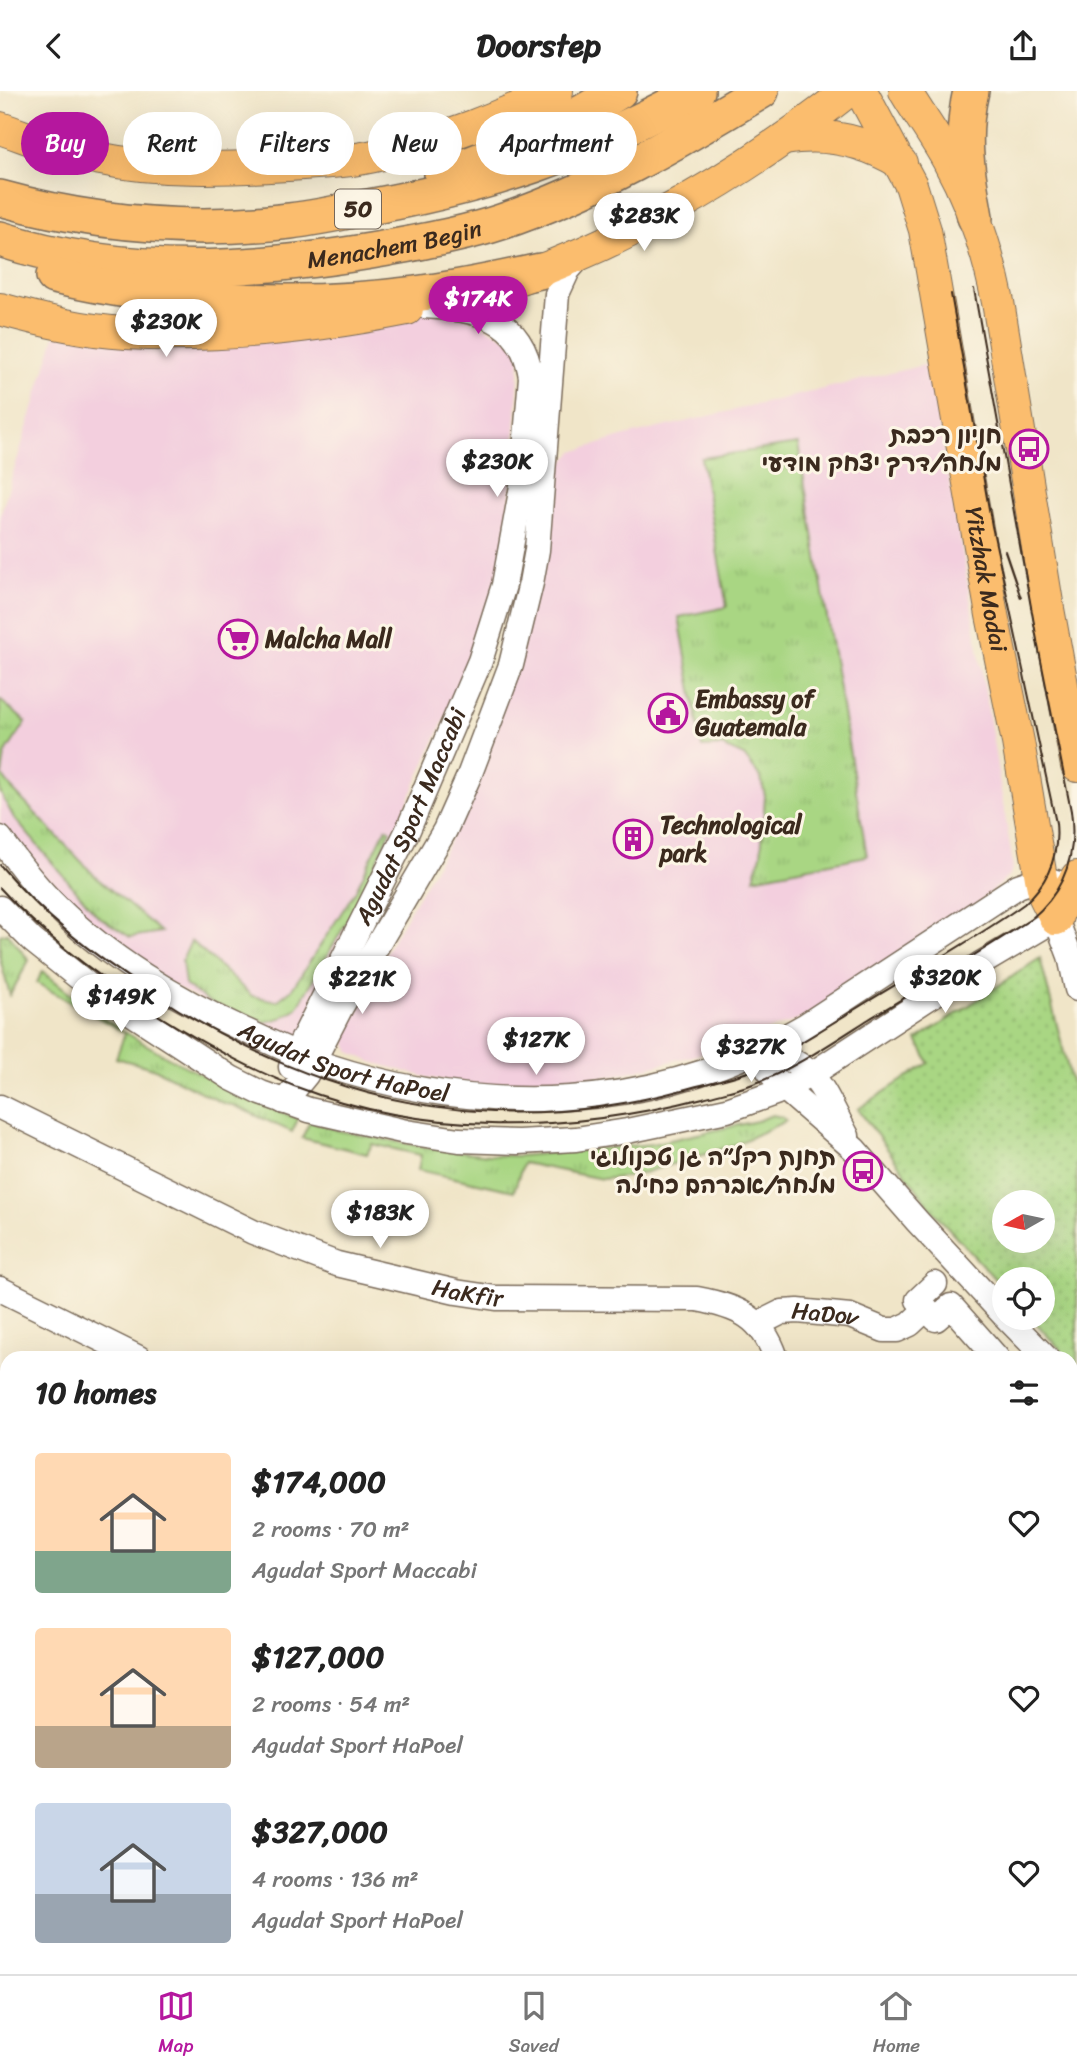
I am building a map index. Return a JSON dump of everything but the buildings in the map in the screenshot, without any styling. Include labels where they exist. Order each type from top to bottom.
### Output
[{"type":"highway","points":[[278,222],[405,188],[453,171],[561,123],[619,91]]},
{"type":"highway","name":"Menachem Begin","points":[[0,198],[57,211],[136,223],[204,226],[278,222],[411,200],[525,170],[602,139],[697,91]]},
{"type":"highway","name":"Menachem Begin","points":[[0,239],[92,260],[184,268],[298,262],[421,241],[501,222],[581,190],[660,152],[761,91]]},
{"type":"highway","points":[[971,91],[964,131],[965,160],[975,217]]},
{"type":"highway","points":[[0,261],[77,282],[139,293],[260,300],[361,299],[415,294],[540,271]]},
{"type":"main road","points":[[0,128],[74,153],[124,163],[173,167],[297,165],[381,155],[407,148],[469,128],[557,91]]},
{"type":"main road","points":[[0,309],[59,323],[124,333],[172,333],[285,328],[424,306],[511,282],[540,271],[583,253],[680,204],[743,167],[848,91]]},
{"type":"main road","name":"Yitzhak Modai","points":[[861,91],[901,163],[919,208],[929,251],[989,601],[1018,741],[1066,893]]},
{"type":"main road","points":[[905,91],[947,158],[975,217],[988,255],[1077,766]]},
{"type":"main road","points":[[784,139],[832,137],[876,150],[901,163]]},
{"type":"street","name":"Agudat Sport Maccabi","points":[[305,1057],[341,1007],[445,830],[469,776],[511,665],[537,550],[557,294],[568,270],[583,253]]},
{"type":"street","name":"Agudat Sport Maccabi","points":[[284,1102],[407,832],[481,661],[504,585],[522,486],[531,377],[529,363],[521,346],[500,321],[489,316],[470,310],[424,306]]},
{"type":"street","name":"Agudat Sport HaPoel","points":[[0,838],[52,902],[85,932],[110,951],[202,1009],[305,1057],[404,1086],[461,1096],[533,1100],[607,1095],[644,1088],[757,1051],[819,1017],[1012,889],[1066,893]]},
{"type":"street","name":"Yitzhak Modai","points":[[1066,893],[1068,947],[1077,989]]},
{"type":"street","name":"Agudat Sport HaPoel","points":[[0,908],[33,941],[86,984],[231,1077],[284,1102],[334,1117],[433,1137],[528,1142],[604,1135],[676,1121],[743,1105],[785,1089],[982,963],[1066,893]]},
{"type":"street","points":[[757,1051],[792,1059],[812,1074],[854,1149]]},
{"type":"street","points":[[757,1051],[766,1067],[785,1089],[854,1149],[916,1221],[992,1301]]},
{"type":"street","name":"HaKfir","points":[[0,1107],[253,1232],[337,1265],[456,1292],[496,1298],[698,1299],[740,1311],[758,1324]]},
{"type":"street","points":[[935,1284],[918,1300],[936,1319],[951,1306],[991,1351]]},
{"type":"street","points":[[0,1289],[125,1351]]},
{"type":"street","name":"HaDov","points":[[758,1324],[782,1312],[798,1311],[850,1317],[884,1330],[897,1330],[910,1324],[926,1309]]},
{"type":"street","points":[[758,1324],[774,1351]]},
{"type":"street","points":[[1019,1330],[1039,1351]]},
{"type":"shaded area","points":[[447,307],[521,346],[504,585],[296,1053],[110,951],[0,838],[0,516],[59,323],[96,329]]},
{"type":"shaded area","points":[[928,364],[964,561],[1013,865],[1010,875],[971,911],[803,1018],[697,1055],[614,1076],[483,1086],[429,1078],[372,1062],[350,1052],[343,1038],[346,1021],[449,843],[556,469],[573,452],[625,436]]},
{"type":"green space","points":[[798,444],[867,856],[754,878],[761,855],[765,796],[761,778],[744,756],[722,746],[702,747],[679,617],[727,607],[701,458]]},
{"type":"green space","points":[[0,700],[26,722],[5,754],[2,775],[97,878],[161,932],[130,937],[98,916],[14,818],[0,792]]},
{"type":"green space","points":[[386,828],[391,831],[353,911],[297,1008],[281,1018],[265,1022],[212,1004],[185,985],[182,961],[191,941],[252,996],[277,1001],[292,989],[356,890]]},
{"type":"green space","points":[[7,933],[29,960],[10,995],[0,959],[0,935]]},
{"type":"green space","points":[[1040,958],[1077,1104],[1077,1351],[1062,1351],[1042,1330],[1055,1330],[1055,1267],[992,1267],[992,1276],[933,1211],[858,1109],[929,1063],[917,1040]]},
{"type":"green space","points":[[42,971],[98,1015],[129,1035],[224,1086],[298,1119],[292,1132],[233,1105],[225,1104],[153,1068],[116,1058],[125,1033],[37,983]]},
{"type":"green space","points":[[772,1115],[782,1117],[786,1121],[732,1146],[633,1176],[602,1179],[523,1163],[514,1191],[418,1170],[421,1155],[372,1144],[367,1154],[302,1138],[310,1121],[340,1131],[424,1147],[519,1156],[652,1144],[757,1121]]},
{"type":"tram line","points":[[0,888],[33,921],[85,965],[197,1039],[254,1069],[294,1086],[344,1103],[395,1114],[497,1124],[549,1123],[652,1110],[767,1079],[827,1046],[1031,919],[1043,908],[1060,884],[1070,857],[1071,811],[1038,646],[974,289]]},
{"type":"tram line","points":[[0,865],[51,918],[89,949],[149,991],[212,1029],[276,1061],[341,1085],[407,1102],[474,1111],[543,1112],[613,1105],[748,1072],[804,1040],[1024,904],[1040,887],[1054,857],[1056,823],[992,526],[951,294]]},
{"type":"tram line","points":[[1005,551],[1021,598]]},
{"type":"place","name":"חניון רכבת מלחה/דרך יצחק מודעי","points":[[1029,449]]},
{"type":"place","name":"Malcha Mall","points":[[238,639]]},
{"type":"place","name":"Embassy of Guatemala","points":[[668,713]]},
{"type":"place","name":"Technological park","points":[[633,839]]},
{"type":"place","name":"תחנת רקל״ה גן טכנולוגי מלחה/אברהם כחילה","points":[[863,1171]]}]
